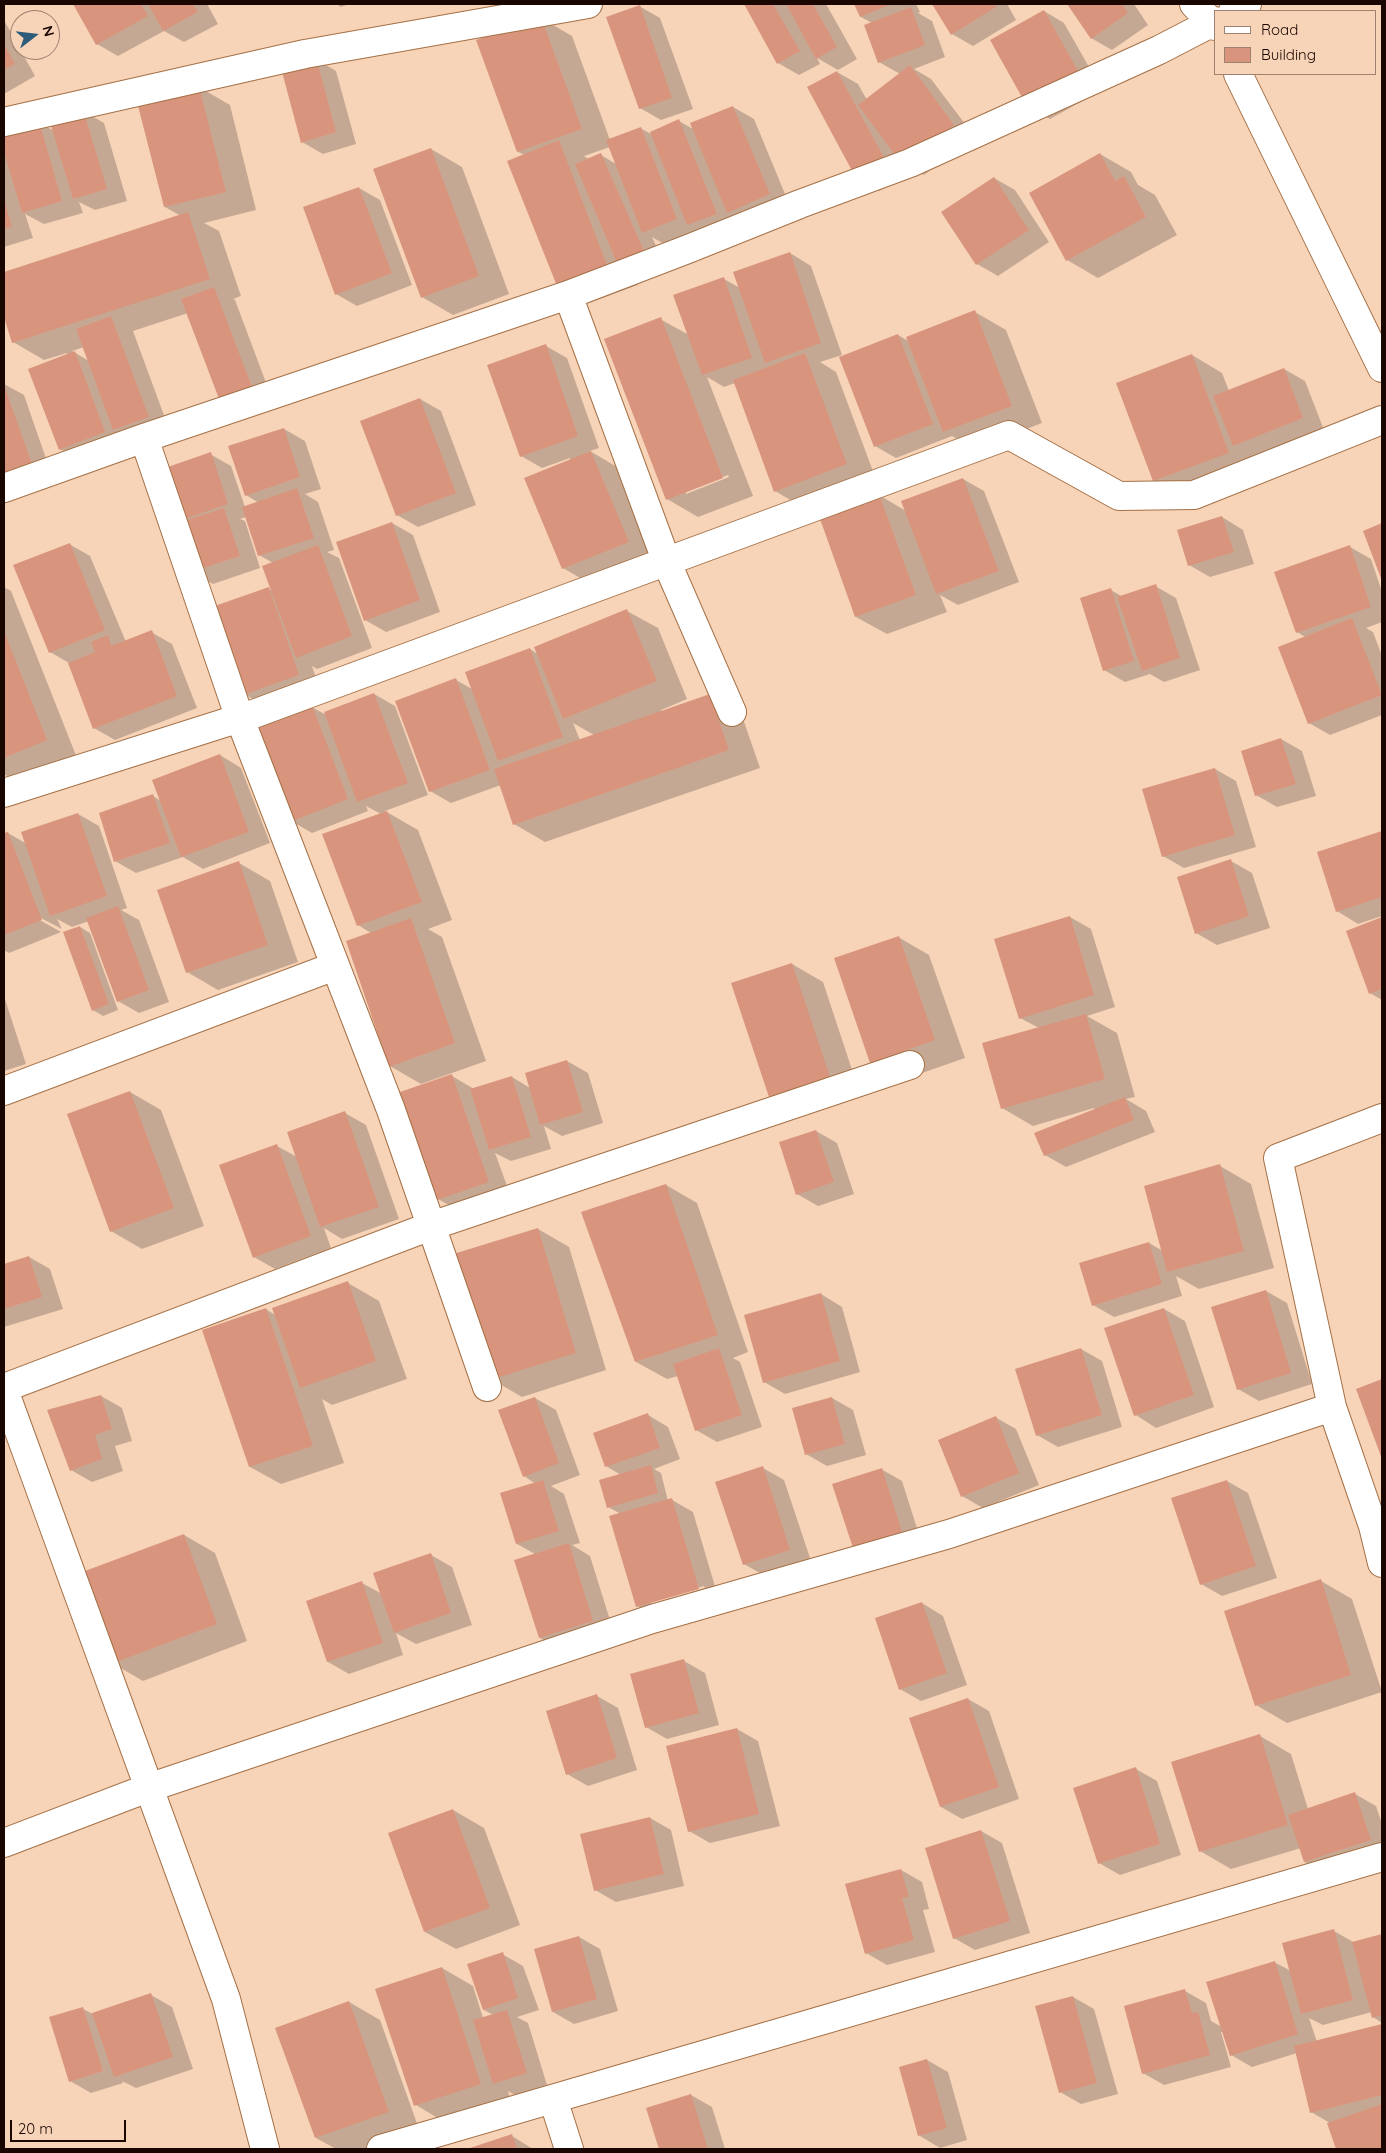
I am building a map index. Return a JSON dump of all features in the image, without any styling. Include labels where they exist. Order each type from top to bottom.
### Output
[{"type":"street","points":[[4,122],[305,54],[588,4]]},
{"type":"street","points":[[1231,10],[1246,4]]},
{"type":"street","points":[[4,488],[144,438],[568,295],[910,163],[1159,50],[1214,17]]},
{"type":"street","points":[[1238,75],[1382,368]]},
{"type":"street","points":[[568,295],[667,563],[732,712]]},
{"type":"street","points":[[4,793],[237,719],[240,720],[1009,435],[1119,496],[1194,496],[1382,420]]},
{"type":"street","points":[[144,438],[240,720],[391,1110],[487,1387]]},
{"type":"street","points":[[4,1091],[335,966]]},
{"type":"street","points":[[265,2149],[226,1999],[4,1389],[431,1226],[910,1065]]},
{"type":"street","points":[[1382,1118],[1278,1158],[1332,1407],[1373,1526],[1382,1563]]},
{"type":"street","points":[[4,1843],[148,1788],[652,1619],[949,1534],[1332,1407]]},
{"type":"street","points":[[381,2149],[1382,1857]]},
{"type":"street","points":[[553,2099],[568,2149]]},
{"type":"building","points":[[73,4],[141,4],[148,16],[96,45]]},
{"type":"building","points":[[148,4],[193,4],[198,12],[163,31]]},
{"type":"building","points":[[744,4],[773,4],[800,51],[777,64]]},
{"type":"building","points":[[786,4],[813,4],[837,47],[816,59]]},
{"type":"building","points":[[854,4],[892,4],[860,17]]},
{"type":"building","points":[[932,4],[994,4],[996,7],[951,35]]},
{"type":"building","points":[[1067,4],[1122,4],[1128,13],[1091,39]]},
{"type":"building","points":[[640,5],[672,98],[639,109],[606,17]]},
{"type":"building","points":[[911,7],[925,45],[878,63],[864,25]]},
{"type":"building","points":[[1044,10],[1082,78],[1028,108],[990,40]]},
{"type":"building","points":[[541,17],[582,129],[517,152],[476,40]]},
{"type":"building","points":[[4,44],[10,55],[10,60],[13,60],[15,64],[4,70]]},
{"type":"building","points":[[316,57],[336,132],[301,143],[281,68]]},
{"type":"building","points":[[910,65],[954,125],[902,164],[858,105]]},
{"type":"building","points":[[837,71],[887,163],[857,180],[807,87]]},
{"type":"building","points":[[199,86],[226,192],[164,207],[137,102]]},
{"type":"building","points":[[733,106],[770,194],[727,213],[690,123]]},
{"type":"building","points":[[83,109],[107,189],[73,199],[49,119]]},
{"type":"building","points":[[679,119],[717,214],[687,225],[650,132]]},
{"type":"building","points":[[39,121],[62,201],[22,213],[4,152],[4,132]]},
{"type":"building","points":[[641,127],[677,219],[642,233],[606,140]]},
{"type":"building","points":[[559,140],[608,268],[557,286],[507,161]]},
{"type":"building","points":[[431,148],[479,276],[421,298],[373,169]]},
{"type":"building","points":[[601,153],[644,251],[617,263],[575,164]]},
{"type":"building","points":[[1100,153],[1115,181],[1124,176],[1146,217],[1066,261],[1029,193]]},
{"type":"building","points":[[994,177],[1029,230],[976,265],[941,212]]},
{"type":"building","points":[[359,187],[392,273],[335,295],[303,207]]},
{"type":"building","points":[[4,199],[12,227],[4,229]]},
{"type":"building","points":[[188,212],[210,279],[12,343],[4,317],[4,272]]},
{"type":"building","points":[[790,252],[821,343],[765,363],[733,272]]},
{"type":"building","points":[[724,277],[752,358],[702,375],[673,295]]},
{"type":"building","points":[[214,287],[254,392],[221,404],[181,299]]},
{"type":"building","points":[[975,310],[1012,406],[943,432],[906,337]]},
{"type":"building","points":[[111,316],[149,417],[113,430],[76,329]]},
{"type":"building","points":[[661,317],[723,478],[666,500],[604,339]]},
{"type":"building","points":[[898,334],[933,424],[874,447],[839,357]]},
{"type":"building","points":[[546,344],[578,436],[520,457],[487,365]]},
{"type":"building","points":[[75,351],[105,432],[59,450],[28,369]]},
{"type":"building","points":[[805,353],[847,464],[774,492],[733,380]]},
{"type":"building","points":[[1192,354],[1229,453],[1153,481],[1116,383]]},
{"type":"building","points":[[1284,368],[1303,418],[1233,446],[1213,396]]},
{"type":"building","points":[[4,385],[32,464],[4,474]]},
{"type":"building","points":[[420,398],[456,493],[396,516],[360,421]]},
{"type":"building","points":[[284,428],[300,477],[245,496],[228,446]]},
{"type":"building","points":[[591,451],[629,542],[562,569],[524,478]]},
{"type":"building","points":[[211,452],[228,504],[179,521],[162,469]]},
{"type":"building","points":[[963,478],[999,571],[936,594],[901,501]]},
{"type":"building","points":[[297,488],[314,538],[258,556],[242,507]]},
{"type":"building","points":[[879,494],[916,595],[855,617],[819,516]]},
{"type":"building","points":[[224,508],[240,556],[191,572],[175,524]]},
{"type":"building","points":[[1222,516],[1234,552],[1188,566],[1177,530]]},
{"type":"building","points":[[392,522],[420,600],[364,621],[336,542]]},
{"type":"building","points":[[1382,523],[1382,581],[1363,531]]},
{"type":"building","points":[[70,543],[105,630],[49,653],[13,565]]},
{"type":"building","points":[[318,545],[352,636],[296,658],[262,566]]},
{"type":"building","points":[[1350,545],[1371,607],[1296,633],[1274,572]]},
{"type":"building","points":[[1156,584],[1180,658],[1142,671],[1117,597]]},
{"type":"building","points":[[269,587],[299,675],[243,695],[212,607]]},
{"type":"building","points":[[1111,588],[1134,661],[1103,671],[1080,598]]},
{"type":"building","points":[[627,609],[657,681],[563,719],[534,647]]},
{"type":"building","points":[[1352,618],[1382,695],[1308,724],[1278,647]]},
{"type":"building","points":[[152,630],[177,696],[93,729],[68,663],[95,652],[91,642],[108,635],[111,646]]},
{"type":"building","points":[[4,631],[47,740],[4,758]]},
{"type":"building","points":[[530,648],[563,737],[498,761],[465,672]]},
{"type":"building","points":[[456,678],[490,770],[429,792],[395,701]]},
{"type":"building","points":[[374,693],[408,783],[357,802],[324,712]]},
{"type":"building","points":[[710,694],[729,750],[513,825],[494,769]]},
{"type":"building","points":[[312,705],[348,799],[290,822],[254,728]]},
{"type":"building","points":[[1281,738],[1296,784],[1255,796],[1241,751]]},
{"type":"building","points":[[220,754],[249,832],[181,857],[152,780]]},
{"type":"building","points":[[1215,768],[1235,835],[1162,857],[1142,789]]},
{"type":"building","points":[[153,794],[170,843],[114,862],[99,813]]},
{"type":"building","points":[[387,811],[422,902],[357,926],[322,834]]},
{"type":"building","points":[[78,813],[107,896],[50,916],[21,832]]},
{"type":"building","points":[[1382,831],[1382,897],[1336,912],[1317,852]]},
{"type":"building","points":[[8,832],[42,920],[4,935],[4,833]]},
{"type":"building","points":[[1231,859],[1249,916],[1195,934],[1177,877]]},
{"type":"building","points":[[239,861],[268,945],[186,973],[157,890]]},
{"type":"building","points":[[118,906],[149,990],[117,1002],[86,918]]},
{"type":"building","points":[[1070,916],[1094,995],[1019,1019],[994,939]]},
{"type":"building","points":[[1382,917],[1382,989],[1369,994],[1346,931]]},
{"type":"building","points":[[411,918],[455,1043],[389,1067],[346,941]]},
{"type":"building","points":[[80,926],[109,1004],[92,1011],[63,932]]},
{"type":"building","points":[[899,936],[935,1040],[870,1063],[834,958]]},
{"type":"building","points":[[792,963],[830,1077],[769,1097],[731,983]]},
{"type":"building","points":[[1086,1014],[1105,1079],[1001,1109],[982,1043]]},
{"type":"building","points":[[567,1060],[583,1112],[540,1125],[525,1073]]},
{"type":"building","points":[[452,1074],[489,1182],[437,1200],[400,1092]]},
{"type":"building","points":[[512,1076],[531,1137],[489,1150],[470,1089]]},
{"type":"building","points":[[130,1091],[174,1208],[110,1232],[67,1114]]},
{"type":"building","points":[[1125,1097],[1134,1120],[1044,1156],[1034,1133]]},
{"type":"building","points":[[345,1111],[379,1207],[320,1227],[287,1132]]},
{"type":"building","points":[[816,1130],[834,1182],[796,1195],[779,1142]]},
{"type":"building","points":[[277,1144],[311,1236],[253,1258],[219,1165]]},
{"type":"building","points":[[1220,1164],[1244,1251],[1167,1272],[1144,1186]]},
{"type":"building","points":[[666,1184],[718,1335],[635,1362],[581,1212]]},
{"type":"building","points":[[538,1228],[576,1353],[490,1380],[450,1255]]},
{"type":"building","points":[[1149,1242],[1162,1284],[1092,1306],[1079,1263]]},
{"type":"building","points":[[29,1256],[42,1297],[4,1309],[4,1264]]},
{"type":"building","points":[[348,1281],[376,1361],[300,1388],[272,1308]]},
{"type":"building","points":[[1266,1290],[1291,1373],[1237,1390],[1211,1307]]},
{"type":"building","points":[[821,1293],[840,1361],[763,1383],[744,1315]]},
{"type":"building","points":[[266,1308],[313,1446],[249,1467],[202,1330]]},
{"type":"building","points":[[1164,1308],[1194,1395],[1134,1416],[1104,1328]]},
{"type":"building","points":[[719,1348],[742,1415],[695,1431],[673,1364]]},
{"type":"building","points":[[1081,1348],[1102,1415],[1036,1436],[1015,1369]]},
{"type":"building","points":[[1382,1379],[1382,1459],[1356,1389]]},
{"type":"building","points":[[101,1395],[112,1429],[95,1435],[102,1459],[70,1471],[47,1410]]},
{"type":"building","points":[[535,1397],[559,1463],[523,1477],[498,1410]]},
{"type":"building","points":[[832,1397],[845,1444],[805,1455],[792,1408]]},
{"type":"building","points":[[648,1413],[660,1448],[605,1467],[593,1433]]},
{"type":"building","points":[[996,1416],[1019,1473],[961,1497],[938,1440]]},
{"type":"building","points":[[651,1465],[658,1493],[607,1508],[599,1480]]},
{"type":"building","points":[[763,1466],[790,1550],[743,1565],[715,1482]]},
{"type":"building","points":[[882,1468],[902,1532],[853,1548],[832,1484]]},
{"type":"building","points":[[543,1480],[559,1531],[516,1544],[500,1493]]},
{"type":"building","points":[[1227,1480],[1256,1566],[1200,1585],[1171,1498]]},
{"type":"building","points":[[672,1498],[699,1589],[636,1607],[609,1516]]},
{"type":"building","points":[[184,1534],[217,1624],[111,1664],[77,1574]]},
{"type":"building","points":[[569,1543],[593,1621],[539,1638],[514,1560]]},
{"type":"building","points":[[431,1553],[451,1613],[394,1633],[373,1573]]},
{"type":"building","points":[[1321,1579],[1351,1675],[1255,1706],[1224,1611]]},
{"type":"building","points":[[362,1581],[383,1643],[327,1662],[306,1601]]},
{"type":"building","points":[[922,1602],[947,1673],[899,1690],[875,1618]]},
{"type":"building","points":[[684,1659],[699,1713],[645,1728],[630,1674]]},
{"type":"building","points":[[597,1694],[617,1758],[566,1775],[546,1711]]},
{"type":"building","points":[[968,1698],[999,1787],[940,1807],[909,1718]]},
{"type":"building","points":[[737,1728],[759,1814],[688,1832],[666,1746]]},
{"type":"building","points":[[1260,1734],[1288,1825],[1199,1852],[1171,1762]]},
{"type":"building","points":[[1136,1767],[1160,1844],[1098,1864],[1073,1788]]},
{"type":"building","points":[[1355,1792],[1371,1840],[1304,1862],[1288,1815]]},
{"type":"building","points":[[453,1809],[490,1908],[424,1932],[388,1833]]},
{"type":"building","points":[[650,1817],[664,1874],[594,1891],[580,1834]]},
{"type":"building","points":[[981,1830],[1010,1921],[953,1939],[925,1848]]},
{"type":"building","points":[[901,1869],[909,1897],[902,1898],[914,1940],[865,1954],[845,1884]]},
{"type":"building","points":[[1334,1929],[1353,2000],[1301,2014],[1282,1943]]},
{"type":"building","points":[[1382,1934],[1382,2015],[1372,2018],[1352,1942]]},
{"type":"building","points":[[579,1936],[597,1999],[552,2012],[534,1949]]},
{"type":"building","points":[[503,1952],[518,1998],[483,2010],[467,1964]]},
{"type":"building","points":[[1275,1961],[1298,2034],[1230,2056],[1206,1982]]},
{"type":"building","points":[[442,1967],[481,2084],[414,2106],[375,1989]]},
{"type":"building","points":[[1185,1989],[1192,2013],[1198,2012],[1210,2055],[1142,2074],[1124,2006]]},
{"type":"building","points":[[151,1993],[173,2057],[114,2077],[92,2013]]},
{"type":"building","points":[[1073,1996],[1097,2083],[1059,2093],[1035,2006]]},
{"type":"building","points":[[349,2001],[389,2112],[315,2138],[275,2028]]},
{"type":"building","points":[[83,2007],[103,2071],[69,2082],[49,2017]]},
{"type":"building","points":[[507,2010],[527,2073],[493,2084],[473,2020]]},
{"type":"building","points":[[1382,2024],[1382,2095],[1310,2113],[1294,2046]]},
{"type":"building","points":[[927,2059],[947,2128],[918,2136],[899,2067]]},
{"type":"building","points":[[691,2094],[708,2149],[659,2149],[646,2108]]},
{"type":"building","points":[[1382,2104],[1382,2149],[1336,2149],[1327,2123]]},
{"type":"building","points":[[512,2134],[517,2149],[467,2149]]}]
